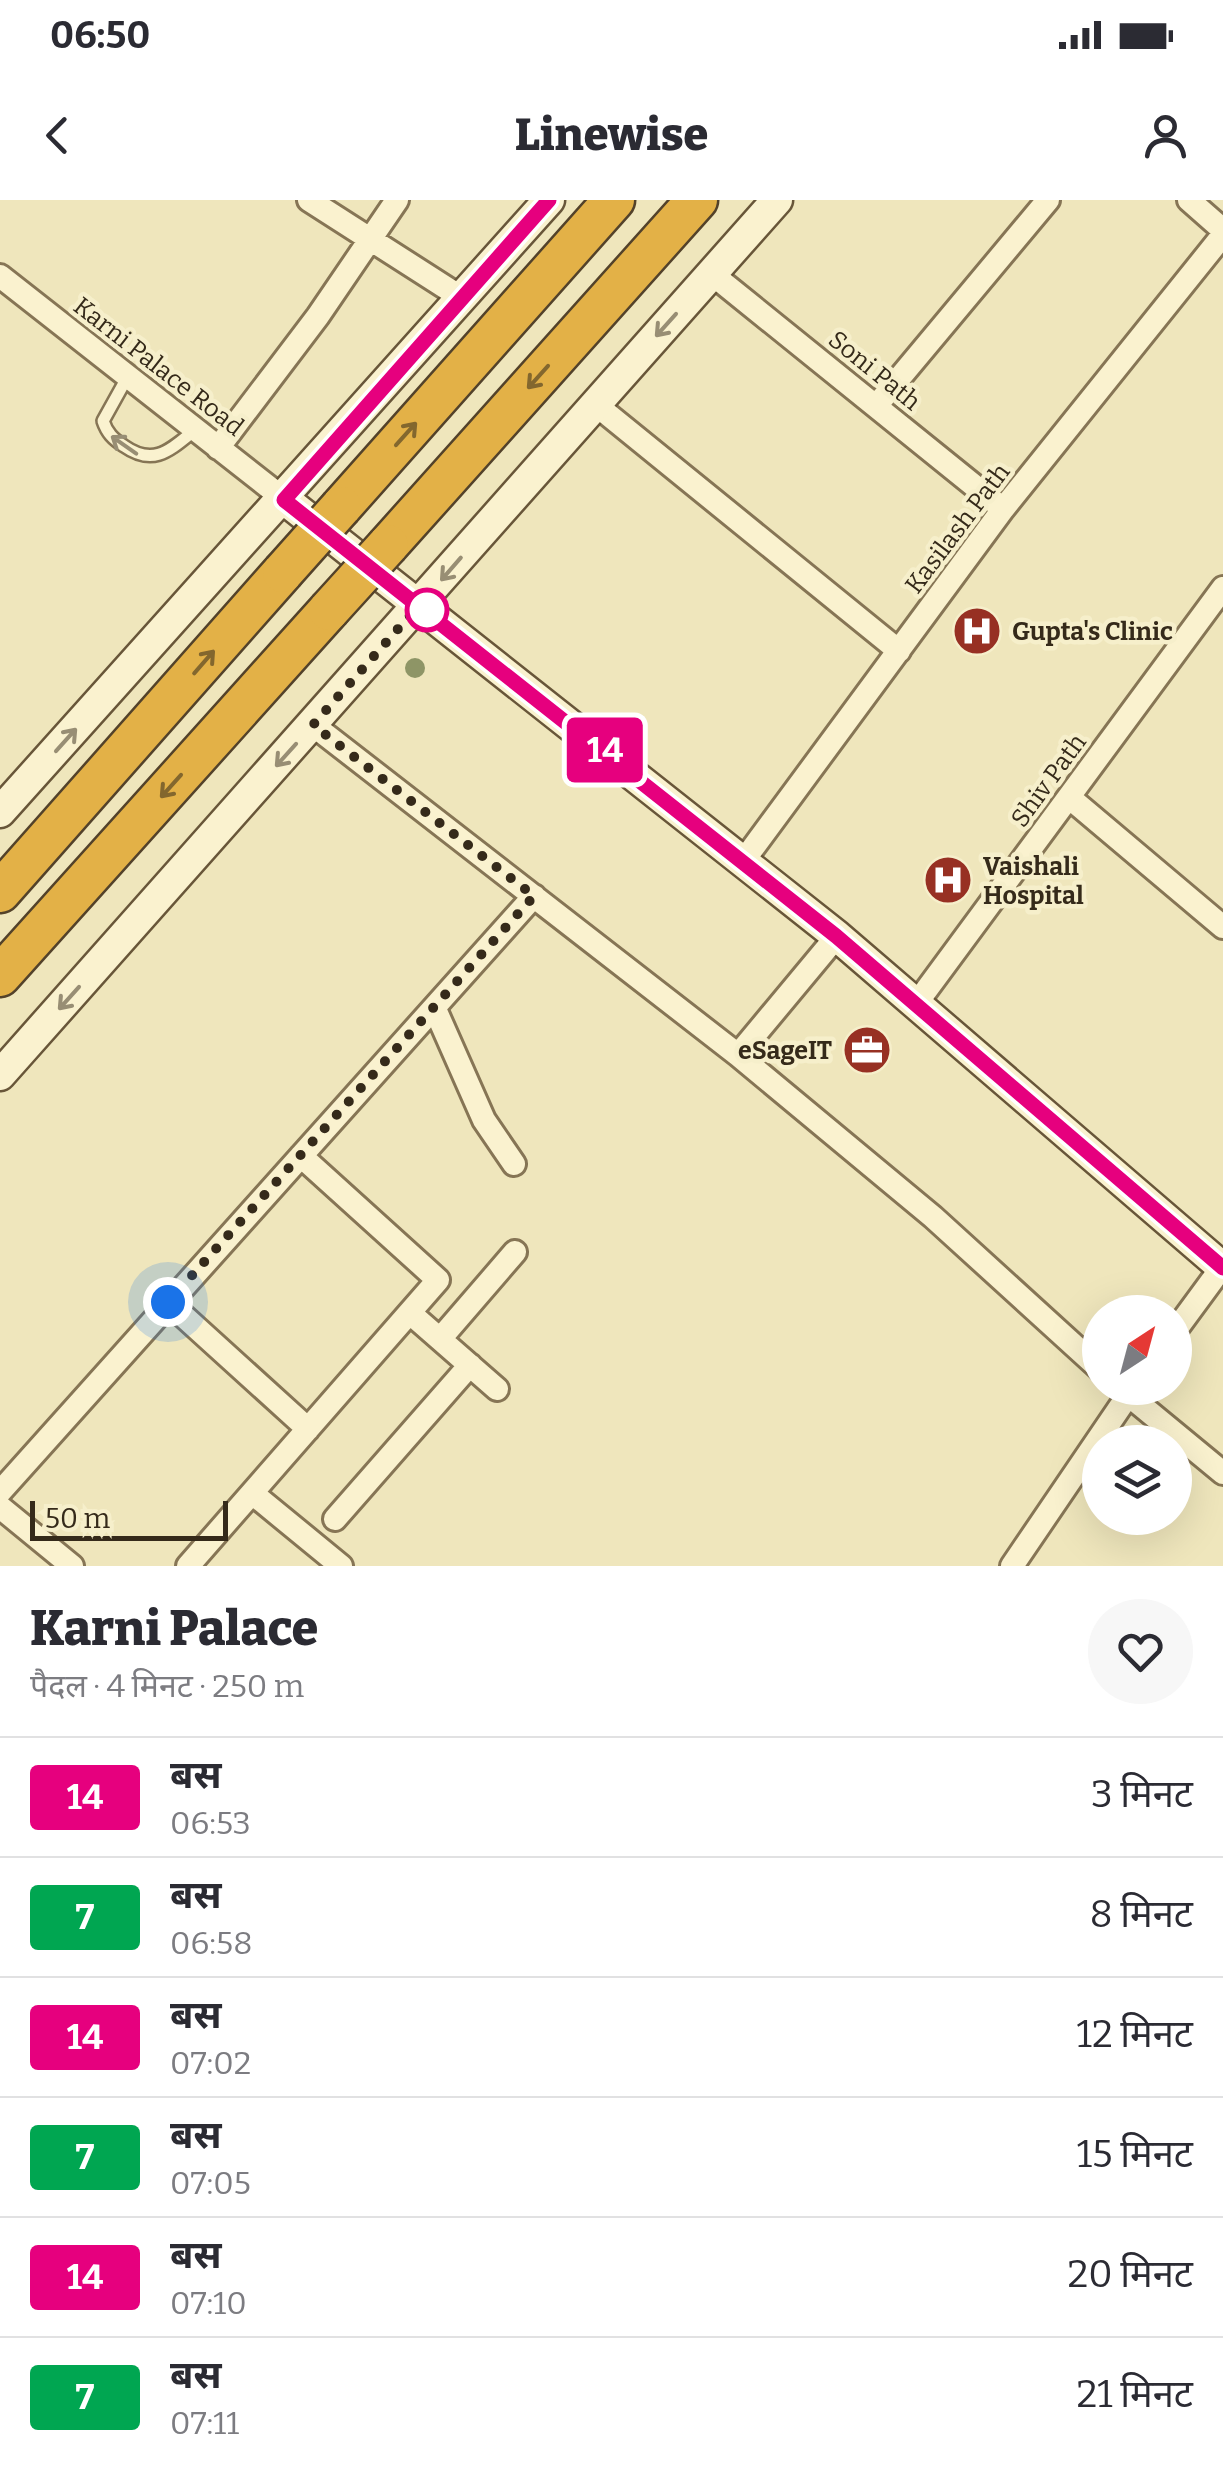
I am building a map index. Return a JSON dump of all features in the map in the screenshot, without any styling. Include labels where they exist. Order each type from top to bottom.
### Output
[{"type":"highway","points":[[0,892],[614,200]]},
{"type":"highway","points":[[0,976],[697,200]]},
{"type":"street","points":[[309,200],[462,298]]},
{"type":"street","points":[[218,448],[397,200]]},
{"type":"street","points":[[0,812],[284,500],[549,200]]},
{"type":"street","points":[[0,1075],[777,200]]},
{"type":"street","points":[[876,406],[1048,200]]},
{"type":"street","points":[[1189,200],[1223,232]]},
{"type":"street","name":"Kasilash Path","points":[[744,860],[1003,509],[1223,232]]},
{"type":"street","name":"Soni Path","points":[[712,274],[1003,509]]},
{"type":"street","name":"Karni Palace Road","points":[[0,276],[284,500]]},
{"type":"street","points":[[594,404],[898,650]]},
{"type":"street","points":[[284,500],[744,860],[1222,1268],[1192,1308]]},
{"type":"street","name":"Shiv Path","points":[[916,1004],[1223,588]]},
{"type":"street","points":[[313,725],[738,1055],[933,1217],[1082,1353]]},
{"type":"street","points":[[1070,798],[1223,927]]},
{"type":"street","points":[[0,1492],[534,896]]},
{"type":"street","points":[[738,1055],[836,936]]},
{"type":"street","points":[[435,1009],[484,1120],[514,1164]]},
{"type":"street","points":[[188,1566],[438,1280],[301,1156]]},
{"type":"street","points":[[440,1338],[515,1252]]},
{"type":"street","points":[[168,1302],[308,1429]]},
{"type":"street","points":[[410,1312],[497,1389]]},
{"type":"street","points":[[335,1520],[470,1365]]},
{"type":"street","points":[[1024,1561],[1118,1405]]},
{"type":"street","points":[[1144,1405],[1223,1473]]},
{"type":"street","points":[[252,1492],[341,1566]]},
{"type":"street","points":[[0,1506],[72,1566]]},
{"type":"lane","points":[[128,376],[103,421],[118,442],[146,458],[157,458],[196,430]]},
{"type":"bus line","name":"14","points":[[549,200],[284,500],[744,860],[1223,1268]]},
{"type":"place","name":"Gupta's Clinic","points":[[977,631]]},
{"type":"place","name":"Vaishali Hospital","points":[[948,880]]},
{"type":"place","name":"eSageIT","points":[[867,1050]]},
{"type":"route","points":[[168,1302],[534,896],[313,725],[420,604],[427,610]]}]
